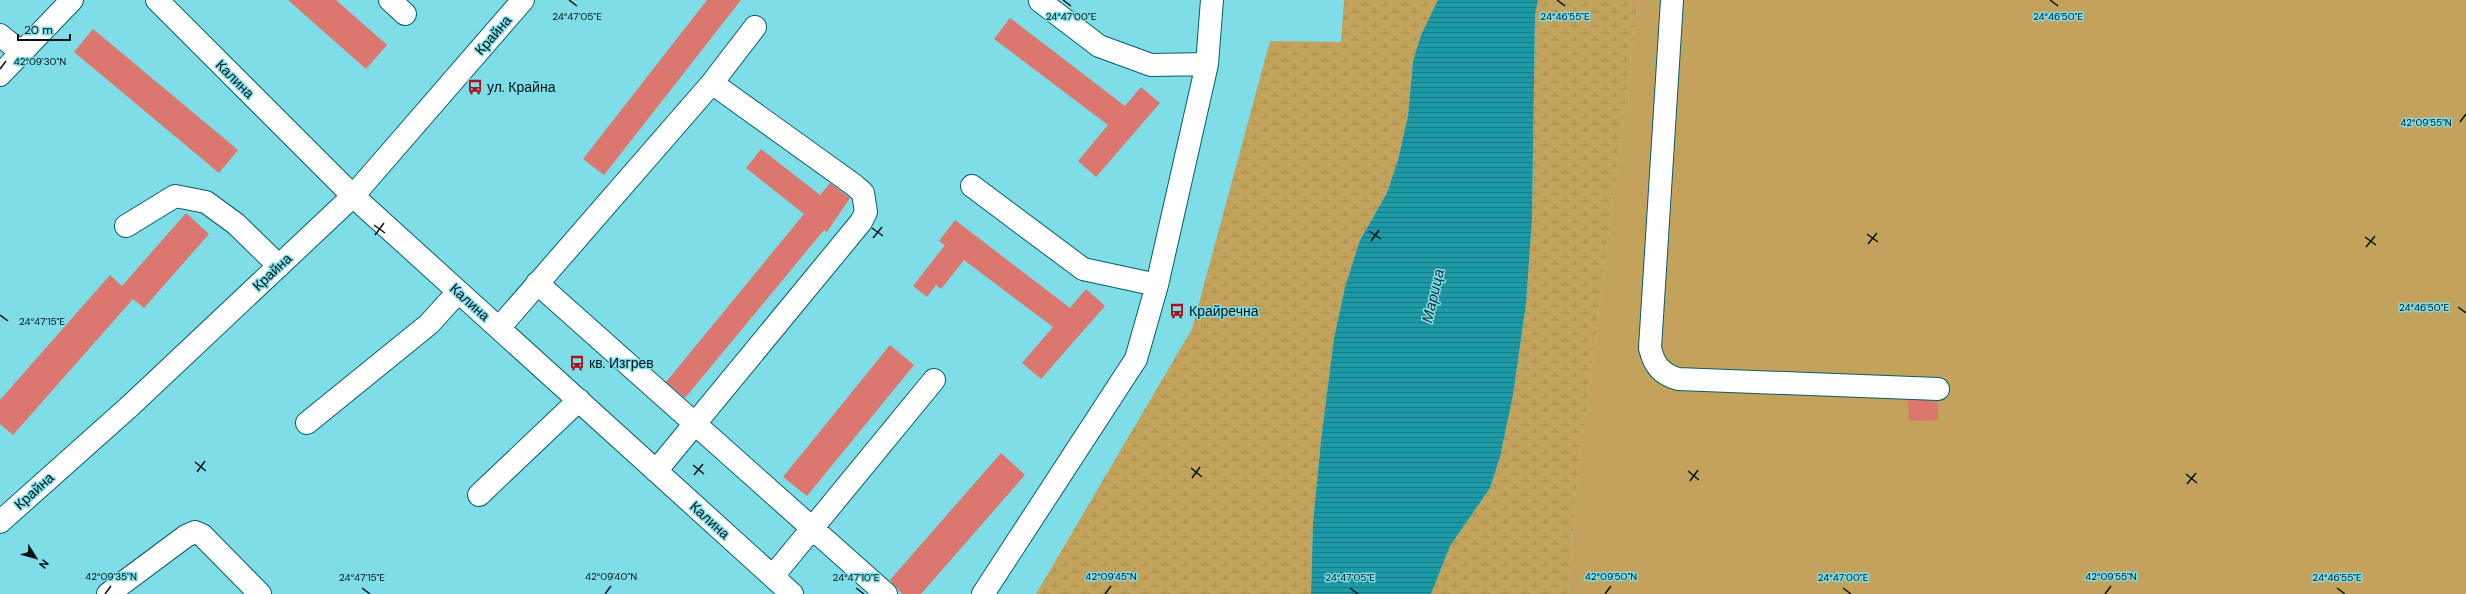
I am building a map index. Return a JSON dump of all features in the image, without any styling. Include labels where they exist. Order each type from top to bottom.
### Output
[{"type":"street","points":[[0,74],[72,0]]},
{"type":"street","name":"Калина","points":[[157,0],[353,196],[792,594]]},
{"type":"street","name":"Крайна","points":[[0,522],[130,406],[353,196],[523,0]]},
{"type":"street","points":[[983,594],[1136,359],[1157,285],[1207,64],[1212,0]]},
{"type":"street","points":[[1672,0],[1650,348],[1653,362],[1665,375],[1678,379],[1938,389]]},
{"type":"street","points":[[1040,1],[1100,46],[1151,65],[1207,64]]},
{"type":"street","points":[[499,328],[712,83],[755,27]]},
{"type":"street","points":[[0,35],[18,56]]},
{"type":"street","points":[[656,471],[861,222],[866,212],[863,192],[712,83]]},
{"type":"street","points":[[972,186],[1083,269],[1157,285]]},
{"type":"street","points":[[126,226],[174,196],[206,202],[236,224],[278,266]]},
{"type":"street","points":[[537,283],[886,594]]},
{"type":"street","points":[[307,423],[429,324],[458,292]]},
{"type":"street","points":[[772,576],[934,380]]},
{"type":"street","points":[[479,495],[579,400]]},
{"type":"street","points":[[117,591],[195,532],[202,535],[260,594]]},
{"type":"green space","points":[[1344,0],[1438,0],[1421,35],[1413,61],[1408,116],[1398,160],[1387,193],[1360,240],[1345,287],[1334,338],[1321,440],[1313,523],[1311,594],[1036,594],[1192,329],[1270,41],[1341,42]]},
{"type":"green space","points":[[1538,0],[1638,0],[1576,491],[1568,594],[1431,594],[1450,546],[1490,488],[1500,457],[1513,395],[1526,304],[1532,219],[1535,15]]},
{"type":"green space","points":[[1638,0],[2466,0],[2466,594],[1568,594],[1576,491]]},
{"type":"water","name":"Марица","points":[[1438,0],[1538,0],[1535,15],[1532,219],[1526,304],[1513,395],[1500,457],[1490,488],[1450,546],[1431,594],[1311,594],[1313,523],[1321,440],[1334,338],[1345,287],[1360,240],[1387,193],[1398,160],[1408,116],[1413,61],[1421,35]]},
{"type":"building","points":[[288,0],[336,0],[387,45],[366,69]]},
{"type":"building","points":[[707,0],[741,0],[604,175],[583,159]]},
{"type":"building","points":[[1010,18],[1125,106],[1141,87],[1160,103],[1096,177],[1078,161],[1108,125],[994,39]]},
{"type":"building","points":[[93,29],[238,150],[219,173],[74,52]]},
{"type":"building","points":[[761,149],[820,195],[830,183],[850,198],[827,232],[824,230],[685,398],[666,382],[804,214],[746,168]]},
{"type":"building","points":[[186,213],[209,234],[144,308],[133,299],[13,435],[0,424],[0,400],[110,275],[122,286]]},
{"type":"building","points":[[955,220],[1070,308],[1086,289],[1105,306],[1041,379],[1022,363],[1053,327],[964,260],[941,289],[936,285],[927,297],[913,286],[945,245],[939,241]]},
{"type":"building","points":[[890,345],[914,365],[807,496],[783,477]]},
{"type":"building","points":[[1908,400],[1938,401],[1938,420],[1909,421]]},
{"type":"building","points":[[1001,453],[1025,475],[921,594],[902,594],[890,580]]},
{"type":"place","name":"ул. Крайна","points":[[475,87]]},
{"type":"place","name":"Крайречна","points":[[1177,311]]},
{"type":"place","name":"кв. Изгрев","points":[[577,363]]}]
